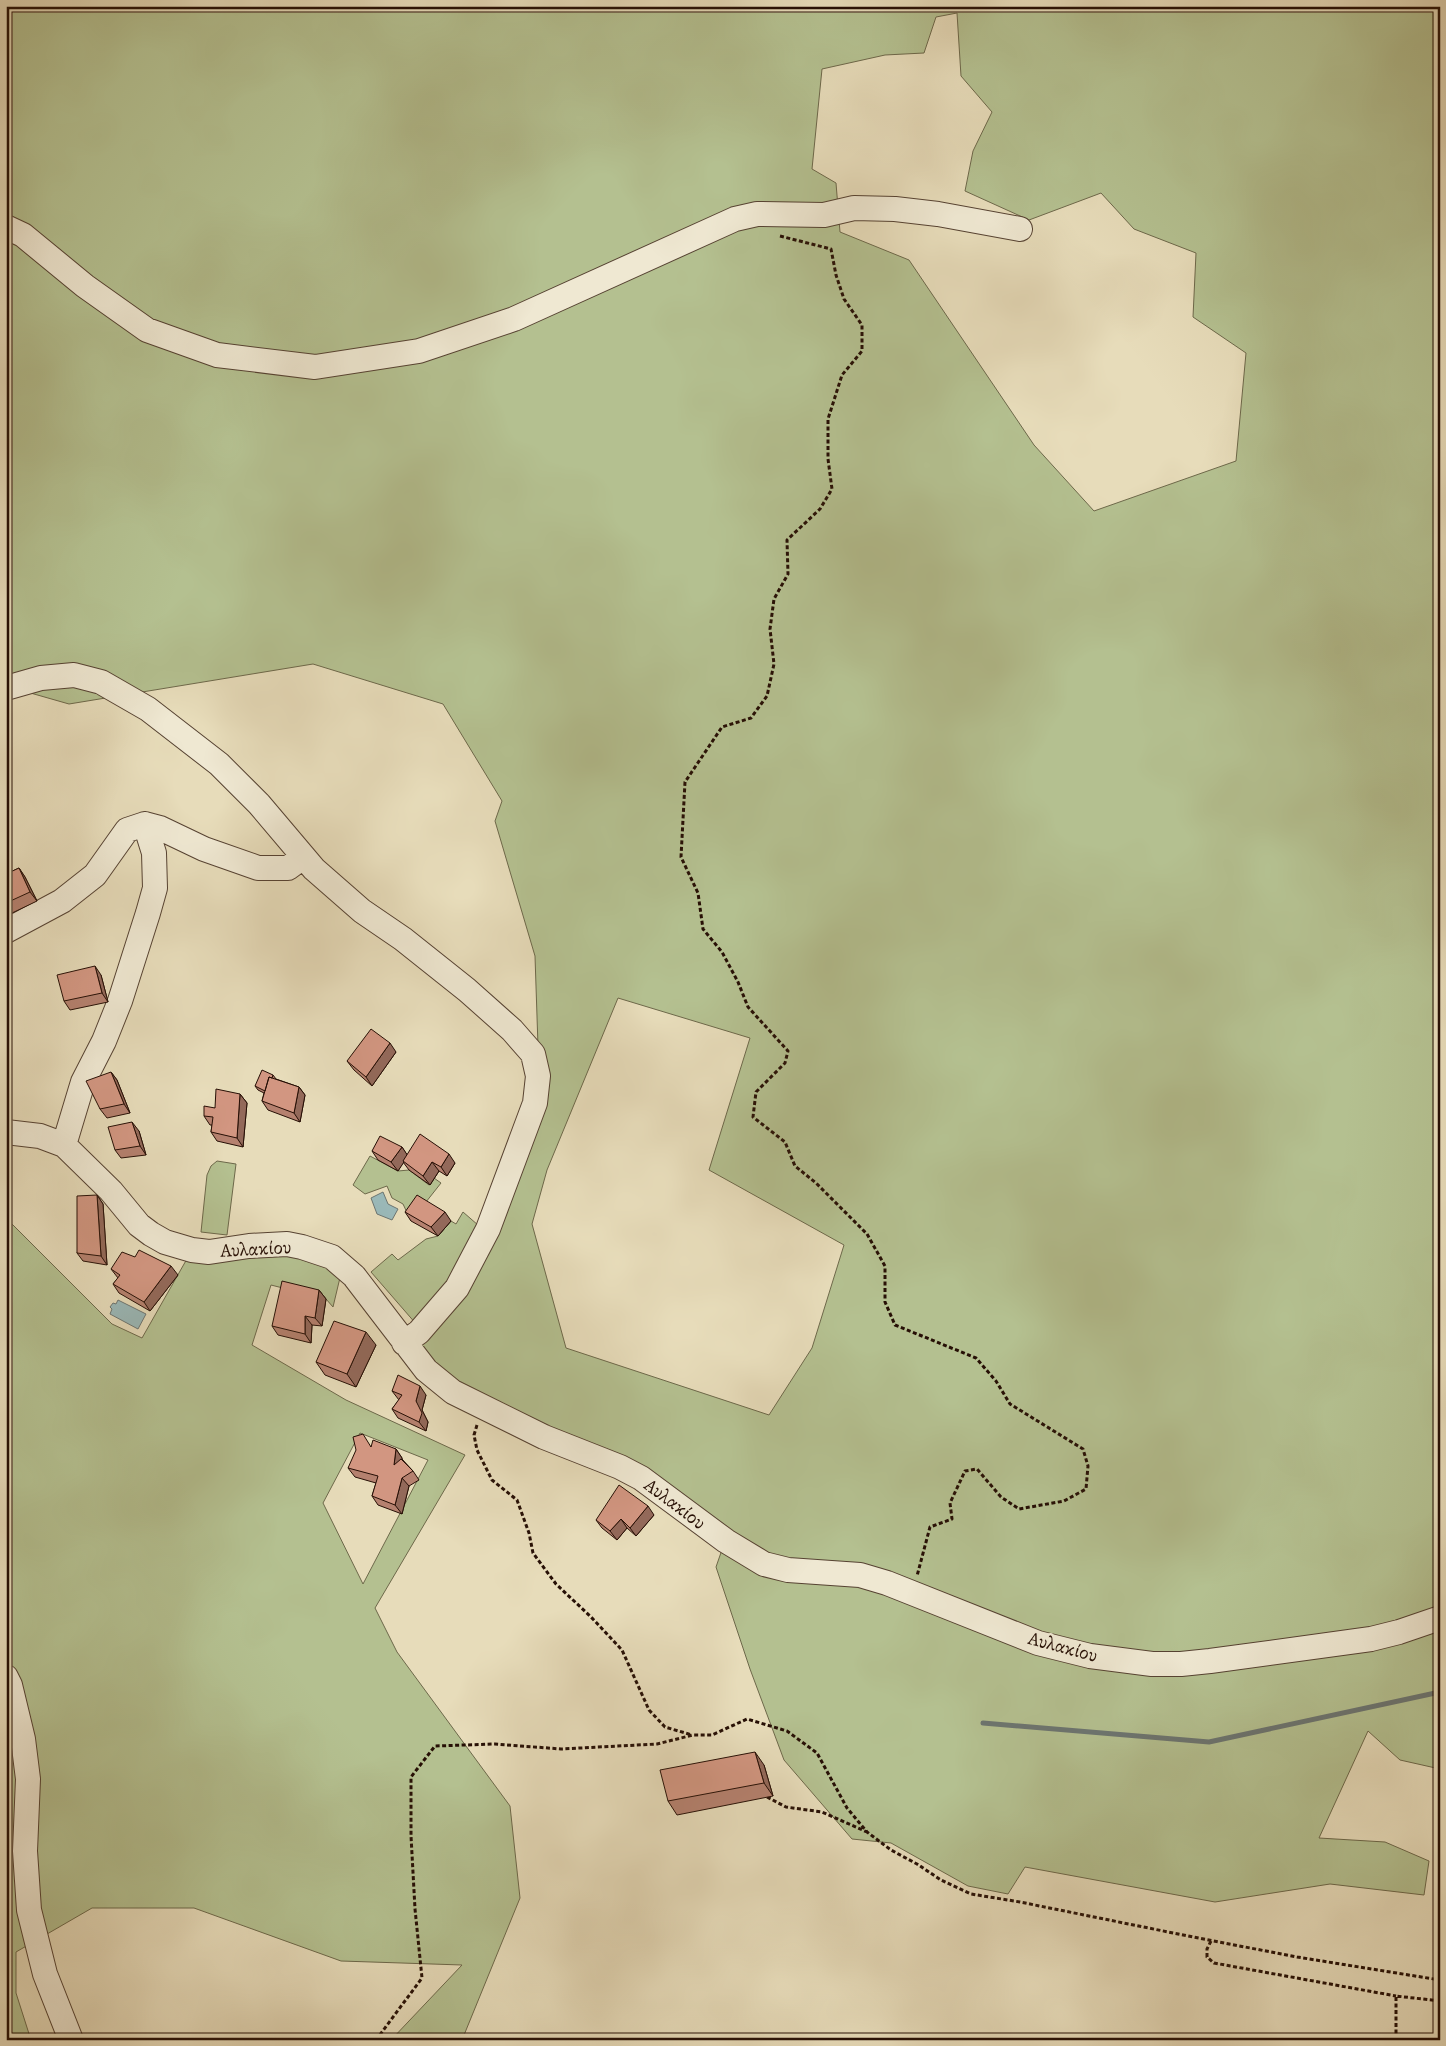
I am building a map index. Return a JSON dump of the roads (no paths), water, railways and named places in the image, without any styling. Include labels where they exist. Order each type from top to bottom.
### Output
[{"type":"street","points":[[6,227],[23,235],[85,286],[147,330],[217,355],[315,367],[419,351],[514,319],[735,219],[757,214],[824,216],[854,208],[895,209],[938,214],[1020,229]]},
{"type":"street","points":[[6,688],[41,678],[74,675],[101,682],[148,709],[219,764],[259,804],[314,869],[362,911],[403,938],[512,1030],[533,1054],[538,1076],[535,1102],[488,1229],[457,1288],[419,1332],[404,1343]]},
{"type":"street","points":[[6,931],[62,901],[95,875],[127,830],[145,824],[160,828],[204,849],[258,868],[288,868],[303,856]]},
{"type":"street","points":[[64,1145],[83,1082],[104,1041],[120,1001],[155,888],[154,852],[145,824]]},
{"type":"street","name":"Αυλακίου","points":[[6,1132],[40,1136],[64,1145],[99,1179],[140,1224],[151,1234],[165,1242],[192,1250],[209,1252],[249,1246],[287,1244],[332,1257],[354,1276],[404,1343],[426,1370],[440,1382],[482,1407],[641,1478],[726,1542],[764,1564],[788,1570],[860,1575],[914,1593],[1038,1642],[1090,1656],[1152,1664],[1210,1661],[1371,1639],[1440,1618]]},
{"type":"street","points":[[6,1677],[10,1685],[23,1739],[28,1779],[24,1851],[30,1910],[45,1974],[71,2040]]},
{"type":"water","points":[[383,1192],[388,1204],[398,1209],[392,1220],[377,1214],[371,1198]]},
{"type":"water","points":[[118,1300],[146,1314],[138,1329],[110,1314],[112,1309],[110,1307],[113,1303],[116,1304]]},
{"type":"waterway","points":[[983,1723],[1209,1742],[1440,1692]]}]
